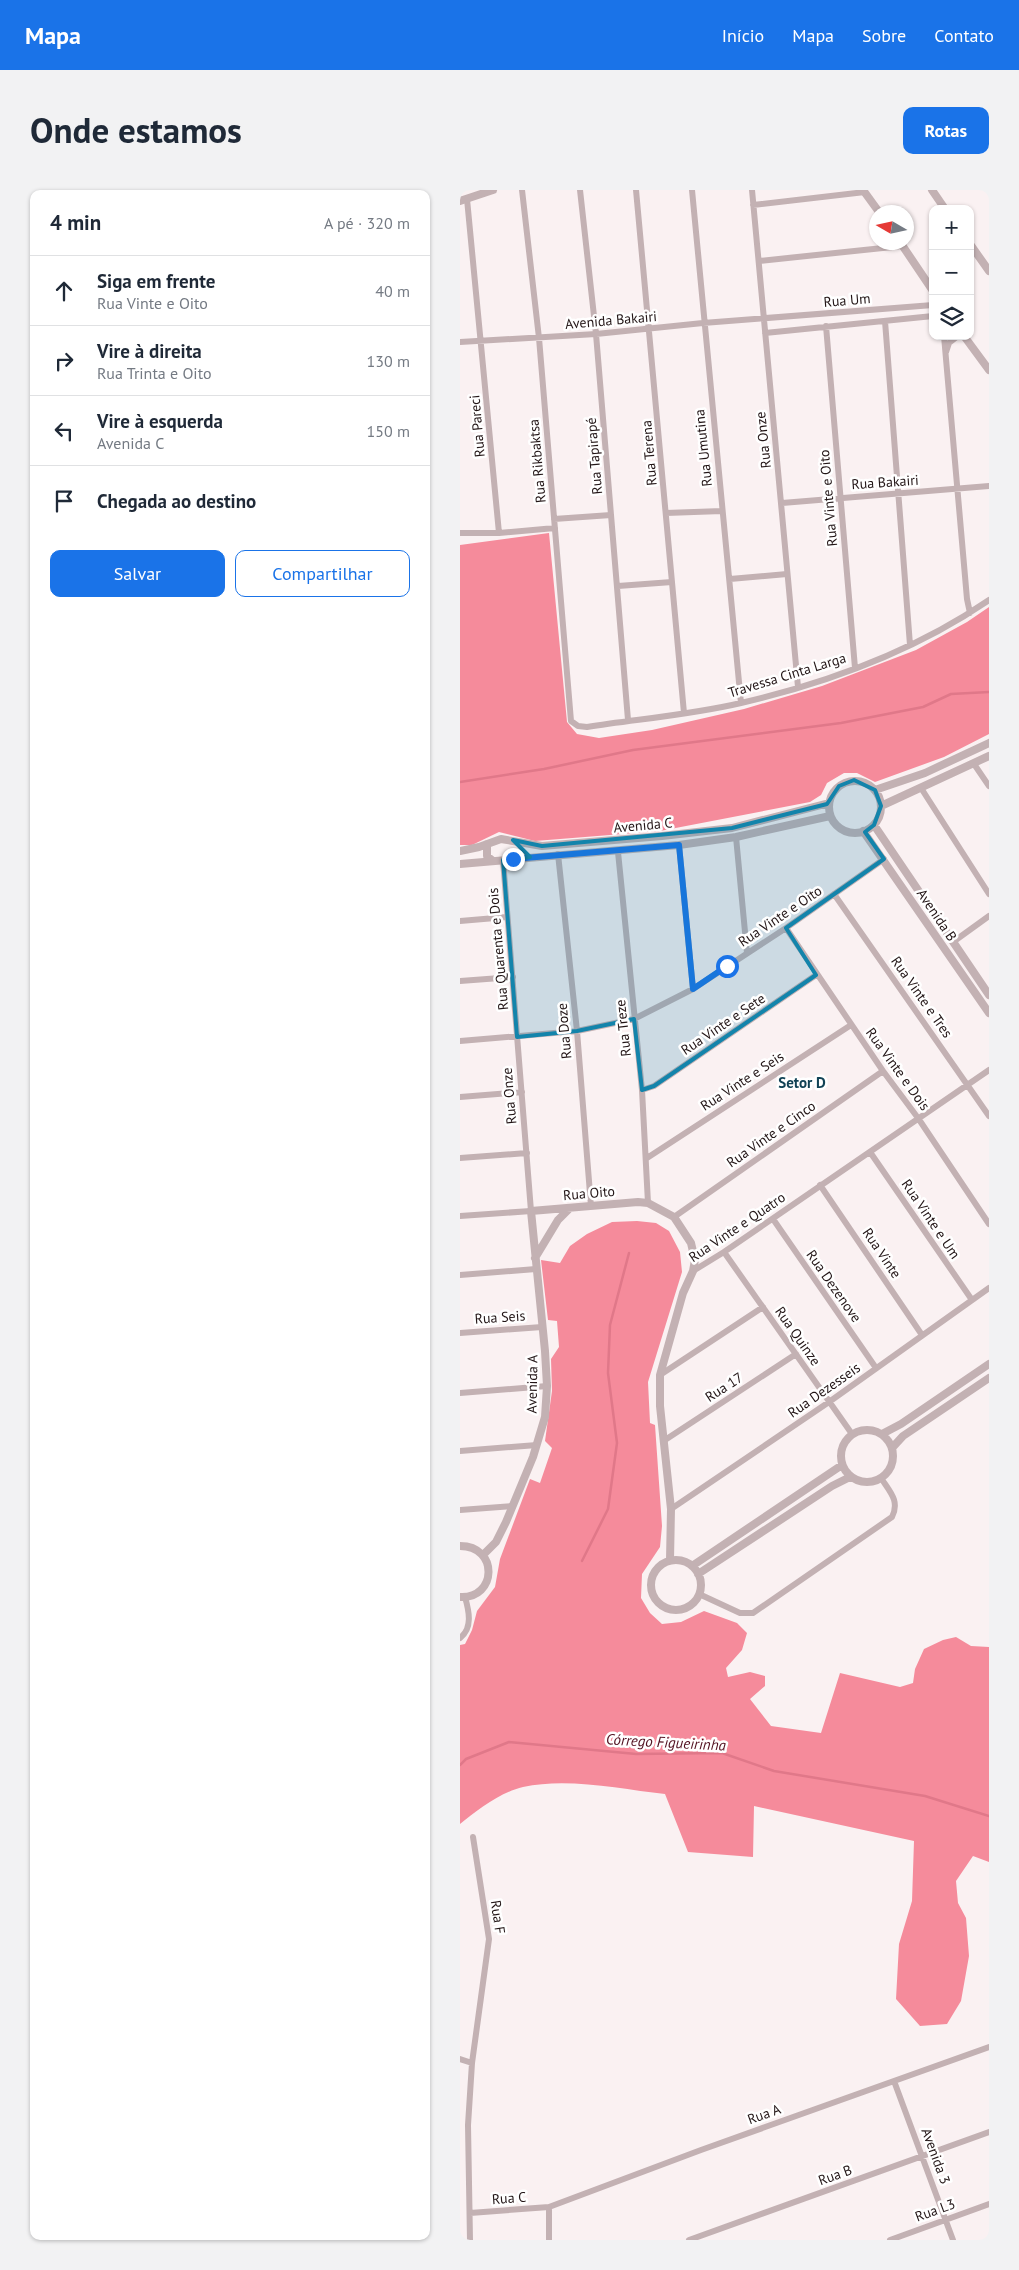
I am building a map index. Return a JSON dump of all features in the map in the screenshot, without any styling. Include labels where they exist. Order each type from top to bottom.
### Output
[{"type":"street","points":[[463,200],[493,190]]},
{"type":"street","name":"Rua Rikbaktsa","points":[[522,190],[539,338],[570,711],[572,722],[578,726]]},
{"type":"street","name":"Rua Tapirapé","points":[[580,190],[596,334],[628,720]]},
{"type":"street","name":"Rua Terena","points":[[636,190],[684,713]]},
{"type":"street","name":"Rua Umutina","points":[[692,190],[703,323],[741,703]]},
{"type":"street","name":"Rua Onze","points":[[752,190],[782,503],[786,574],[798,687]]},
{"type":"street","points":[[932,190],[942,205]]},
{"type":"street","points":[[754,204],[864,191],[874,205]]},
{"type":"street","name":"Rua Pareci","points":[[463,200],[482,340],[499,533]]},
{"type":"street","points":[[759,261],[869,248]]},
{"type":"street","points":[[905,250],[929,285]]},
{"type":"street","points":[[974,250],[989,271]]},
{"type":"street","name":"Rua Um","points":[[763,319],[929,305]]},
{"type":"street","name":"Rua Um","points":[[765,333],[929,316]]},
{"type":"street","name":"Avenida Bakairi","points":[[460,342],[650,330],[703,323],[763,319]]},
{"type":"street","points":[[885,321],[910,645]]},
{"type":"street","name":"Rua Vinte e Oito","points":[[826,326],[855,668]]},
{"type":"street","points":[[944,340],[967,599],[970,612]]},
{"type":"street","points":[[945,353],[953,340]]},
{"type":"street","points":[[967,340],[989,370]]},
{"type":"street","name":"Rua Bakairi","points":[[782,503],[989,486]]},
{"type":"street","points":[[666,513],[722,511]]},
{"type":"street","points":[[554,520],[611,515]]},
{"type":"street","points":[[460,533],[499,533],[555,528]]},
{"type":"street","points":[[730,579],[786,574]]},
{"type":"street","points":[[618,586],[672,582]]},
{"type":"street","name":"Travessa Cinta Larga","points":[[578,726],[587,727],[741,703],[798,687],[855,668],[910,645],[989,600]]},
{"type":"street","points":[[875,790],[924,773],[989,743]]},
{"type":"street","points":[[881,806],[894,798],[921,788],[989,756]]},
{"type":"street","points":[[974,764],[989,786]]},
{"type":"street","points":[[862,781],[875,790],[881,806],[879,816],[874,825],[863,831],[849,833],[841,830],[830,816],[829,803],[833,792],[846,782],[862,781]]},
{"type":"street","points":[[921,788],[989,894]]},
{"type":"street","name":"Avenida C","points":[[460,851],[501,839],[542,846],[732,828],[829,803]]},
{"type":"street","name":"Avenida C","points":[[460,864],[558,854],[618,852],[679,845],[736,837],[830,816]]},
{"type":"street","name":"Avenida B","points":[[874,825],[989,995]]},
{"type":"street","name":"Avenida B","points":[[863,831],[989,1013]]},
{"type":"street","points":[[736,837],[747,953]]},
{"type":"street","points":[[513,840],[519,848],[517,855],[513,859]]},
{"type":"street","points":[[486,844],[487,856],[493,861]]},
{"type":"street","points":[[679,845],[693,989]]},
{"type":"street","name":"Rua Treze","points":[[618,852],[642,1090],[648,1203]]},
{"type":"street","name":"Rua Doze","points":[[558,854],[577,1031],[592,1206]]},
{"type":"street","name":"Rua Vinte e Oito","points":[[517,1037],[577,1031],[634,1019],[693,989],[786,928],[884,859]]},
{"type":"street","name":"Rua Quarenta e Dois","points":[[502,860],[517,1037]]},
{"type":"street","name":"Rua Vinte e Tres","points":[[834,894],[989,1116]]},
{"type":"street","points":[[953,942],[989,916]]},
{"type":"street","points":[[460,921],[508,917]]},
{"type":"street","name":"Rua Vinte e Dois","points":[[786,928],[850,1025],[918,1118],[989,1224]]},
{"type":"street","name":"Rua Vinte e Sete","points":[[642,1090],[654,1086],[816,975]]},
{"type":"street","points":[[460,981],[513,977]]},
{"type":"street","name":"Rua Vinte e Seis","points":[[647,1158],[850,1025]]},
{"type":"street","points":[[460,1041],[517,1037]]},
{"type":"street","name":"Rua Onze","points":[[517,1037],[531,1210]]},
{"type":"street","name":"Rua Vinte e Quatro","points":[[670,1560],[671,1508],[660,1406],[660,1375],[683,1293],[693,1271],[724,1252],[989,1070]]},
{"type":"street","name":"Rua Vinte e Cinco","points":[[674,1217],[882,1071]]},
{"type":"street","points":[[460,1097],[522,1092]]},
{"type":"street","name":"Rua Vinte e Um","points":[[870,1152],[972,1300]]},
{"type":"street","points":[[460,1158],[527,1153]]},
{"type":"street","name":"Rua Vinte","points":[[820,1185],[922,1335]]},
{"type":"street","name":"Rua Oito","points":[[460,1216],[638,1202],[648,1203],[674,1217],[687,1235],[694,1254],[693,1271]]},
{"type":"street","points":[[535,1258],[558,1220],[570,1208]]},
{"type":"street","name":"Avenida A","points":[[483,1555],[496,1542],[513,1506],[537,1445],[545,1417],[547,1386],[531,1210]]},
{"type":"street","name":"Rua Dezenove","points":[[772,1219],[876,1368]]},
{"type":"street","name":"Rua Quinze","points":[[724,1252],[852,1434]]},
{"type":"street","points":[[460,1274],[536,1269]]},
{"type":"street","name":"Rua Dezesseis","points":[[671,1508],[830,1402],[989,1288]]},
{"type":"street","points":[[660,1375],[763,1307]]},
{"type":"street","name":"Rua Seis","points":[[460,1333],[542,1327]]},
{"type":"street","name":"Rua 17","points":[[665,1440],[796,1354]]},
{"type":"street","points":[[882,1434],[902,1424],[989,1364]]},
{"type":"street","points":[[892,1448],[903,1436],[989,1378]]},
{"type":"street","points":[[460,1393],[547,1386]]},
{"type":"street","points":[[866,1429],[882,1434],[892,1448],[892,1465],[881,1478],[867,1483],[850,1477],[842,1465],[841,1448],[852,1434],[866,1429]]},
{"type":"street","points":[[460,1452],[537,1445]]},
{"type":"street","points":[[692,1566],[842,1465]]},
{"type":"street","points":[[698,1574],[832,1486],[850,1477]]},
{"type":"street","points":[[699,1594],[740,1613],[753,1612],[892,1517],[896,1510],[895,1498],[881,1478]]},
{"type":"street","points":[[460,1510],[513,1506]]},
{"type":"street","points":[[460,1546],[469,1547],[483,1555],[489,1570],[488,1578],[480,1591],[463,1597],[470,1614],[466,1632],[460,1638]]},
{"type":"street","points":[[670,1560],[685,1561],[692,1566],[698,1574],[701,1587],[699,1594],[688,1607],[680,1610],[663,1607],[656,1602],[652,1594],[652,1577],[662,1564],[670,1560]]},
{"type":"street","name":"Rua F","points":[[470,2240],[468,2124],[472,2063],[489,1939],[473,1838]]},
{"type":"street","name":"Rua A","points":[[549,2207],[701,2150],[989,2047]]},
{"type":"street","points":[[460,2059],[472,2063]]},
{"type":"street","name":"Avenida 3","points":[[894,2081],[953,2240]]},
{"type":"street","points":[[460,2122],[468,2124]]},
{"type":"street","name":"Rua B","points":[[689,2240],[989,2132]]},
{"type":"street","name":"Rua L3","points":[[890,2240],[989,2204]]},
{"type":"street","points":[[549,2207],[549,2240]]},
{"type":"street","name":"Rua C","points":[[470,2213],[549,2207]]},
{"type":"highlighted area","points":[[854,780],[875,790],[881,806],[874,825],[865,832],[884,859],[786,928],[816,975],[654,1086],[642,1090],[634,1019],[577,1031],[517,1037],[503,860],[530,857],[513,840],[542,846],[732,828],[827,804],[839,786]]},
{"type":"shaded area","points":[[549,533],[567,722],[577,734],[599,738],[652,730],[744,709],[822,686],[916,650],[967,622],[989,607],[989,734],[944,757],[875,782],[857,773],[844,773],[827,783],[821,795],[810,802],[660,831],[535,841],[499,832],[472,845],[460,845],[460,545]]},
{"type":"shaded area","points":[[637,1221],[656,1223],[669,1231],[680,1252],[682,1272],[648,1382],[650,1423],[655,1425],[662,1526],[660,1547],[642,1574],[641,1598],[650,1613],[662,1624],[681,1622],[704,1611],[737,1623],[747,1633],[742,1650],[726,1668],[728,1677],[750,1672],[765,1676],[765,1686],[750,1699],[771,1726],[821,1733],[840,1673],[900,1687],[913,1683],[915,1669],[924,1649],[943,1640],[956,1637],[971,1646],[989,1647],[989,1862],[973,1856],[956,1881],[958,1903],[966,1918],[969,1956],[961,2001],[947,2024],[920,2026],[896,1999],[899,1944],[912,1901],[914,1841],[754,1806],[753,1857],[688,1852],[665,1794],[612,1787],[558,1783],[515,1789],[490,1802],[460,1824],[460,1645],[465,1644],[472,1630],[477,1611],[495,1587],[500,1559],[530,1479],[540,1483],[552,1448],[545,1441],[552,1391],[551,1359],[559,1347],[557,1321],[548,1320],[541,1260],[560,1263],[570,1246],[587,1234],[612,1222]]},
{"type":"waterway","points":[[460,782],[544,769],[633,750],[841,723],[923,707],[951,694],[989,692]]},
{"type":"waterway","points":[[582,1561],[608,1509],[617,1443],[608,1373],[610,1325],[629,1253]]},
{"type":"waterway","name":"Córrego Figueirinha","points":[[460,1765],[466,1759],[509,1742],[636,1754],[722,1753],[774,1771],[925,1796],[989,1816]]},
{"type":"district","name":"Setor D","points":[[802,1082]]},
{"type":"route","points":[[513,859],[558,854],[618,852],[679,845],[693,989],[727,966]]}]
